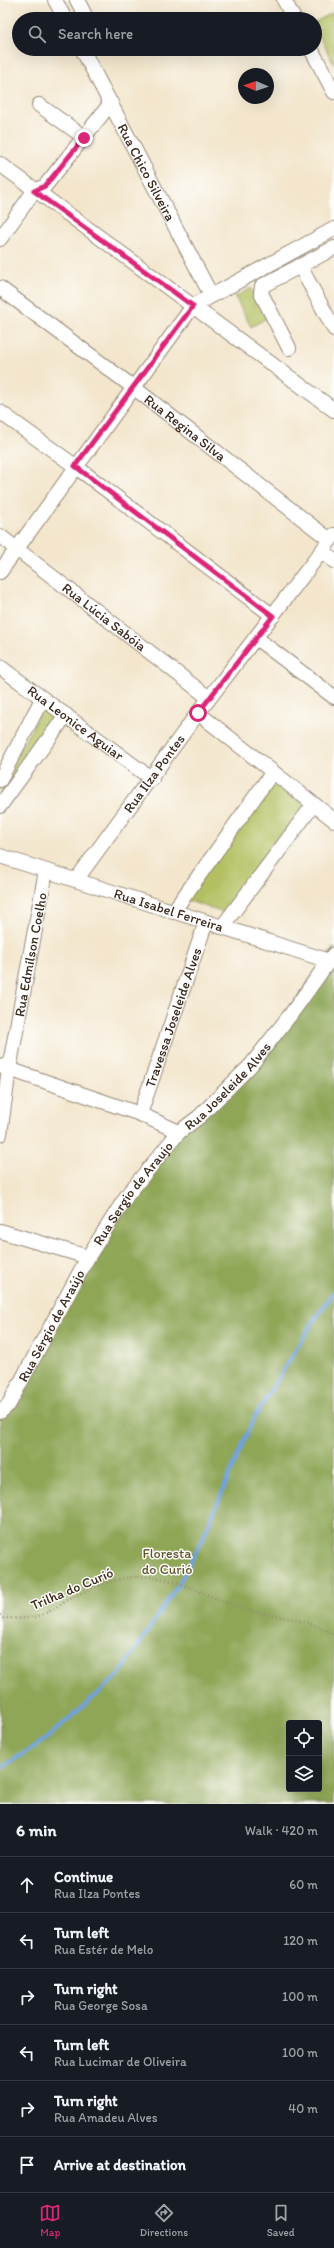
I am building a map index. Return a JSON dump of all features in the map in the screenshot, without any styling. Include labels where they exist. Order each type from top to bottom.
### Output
[{"type":"street","points":[[55,0],[61,12]]},
{"type":"street","points":[[77,0],[83,12]]},
{"type":"street","points":[[284,0],[290,12]]},
{"type":"street","name":"Rua Chico Silveira","points":[[86,56],[211,296]]},
{"type":"street","points":[[315,56],[334,92]]},
{"type":"street","points":[[0,239],[34,191],[45,186],[111,103]]},
{"type":"street","points":[[39,105],[84,138]]},
{"type":"street","points":[[0,164],[34,191],[334,410]]},
{"type":"street","points":[[0,572],[18,549],[75,466],[193,306],[334,229]]},
{"type":"street","points":[[289,348],[261,290],[262,286],[334,248]]},
{"type":"street","points":[[300,266],[334,329]]},
{"type":"street","name":"Rua Regina Silva","points":[[1,292],[133,387],[332,537]]},
{"type":"street","points":[[0,412],[75,466],[273,616]]},
{"type":"street","name":"Rua Lúcia Sabóia","points":[[0,536],[209,698]]},
{"type":"street","name":"Rua Ilza Pontes","points":[[76,880],[209,698],[332,537]]},
{"type":"street","points":[[322,551],[334,561]]},
{"type":"street","points":[[256,638],[334,697]]},
{"type":"street","name":"Rua Leonice Aguiar","points":[[0,666],[42,700],[66,715],[152,778]]},
{"type":"street","points":[[0,780],[42,700]]},
{"type":"street","points":[[198,713],[272,773],[334,820]]},
{"type":"street","points":[[0,806],[66,715]]},
{"type":"street","points":[[173,912],[272,773]]},
{"type":"street","points":[[222,928],[314,804]]},
{"type":"street","name":"Rua Isabel Ferreira","points":[[0,856],[222,928],[331,958]]},
{"type":"street","name":"Rua Edmílson Coelho","points":[[0,1134],[5,1068],[46,871]]},
{"type":"street","name":"Travessa Joseleide Alves","points":[[140,1114],[206,922]]},
{"type":"street","name":"Rua Joseleide Alves","points":[[5,1068],[140,1114],[179,1132],[204,1112],[251,1065],[331,958]]},
{"type":"street","name":"Rua Sergio de Araujo","points":[[88,1257],[128,1194],[179,1132]]},
{"type":"street","points":[[0,1231],[88,1257]]},
{"type":"street","name":"Rua Sérgio de Araújo","points":[[0,1412],[9,1404],[88,1257]]},
{"type":"path","name":"Trilha do Curió","points":[[0,1615],[3,1618],[28,1618],[52,1610],[76,1596],[100,1585],[126,1578],[152,1578],[180,1582],[233,1606],[300,1620],[324,1629],[334,1635]]},
{"type":"green space","points":[[334,12],[334,65],[322,42],[322,18]]},
{"type":"green space","points":[[251,288],[267,318],[251,327],[235,297]]},
{"type":"green space","points":[[43,707],[59,719],[0,800],[0,786]]},
{"type":"green space","points":[[272,780],[305,804],[224,913],[184,899]]},
{"type":"green space","name":"Floresta do Curió","points":[[334,947],[334,1804],[0,1804],[0,1417],[5,1418],[103,1230],[183,1119],[246,1069]]},
{"type":"waterway","points":[[0,1769],[46,1739],[119,1675],[180,1582],[202,1540],[253,1420],[313,1322],[334,1292]]},
{"type":"route","points":[[84,138],[45,186],[34,191],[193,306],[75,466],[273,616],[198,713]]}]
